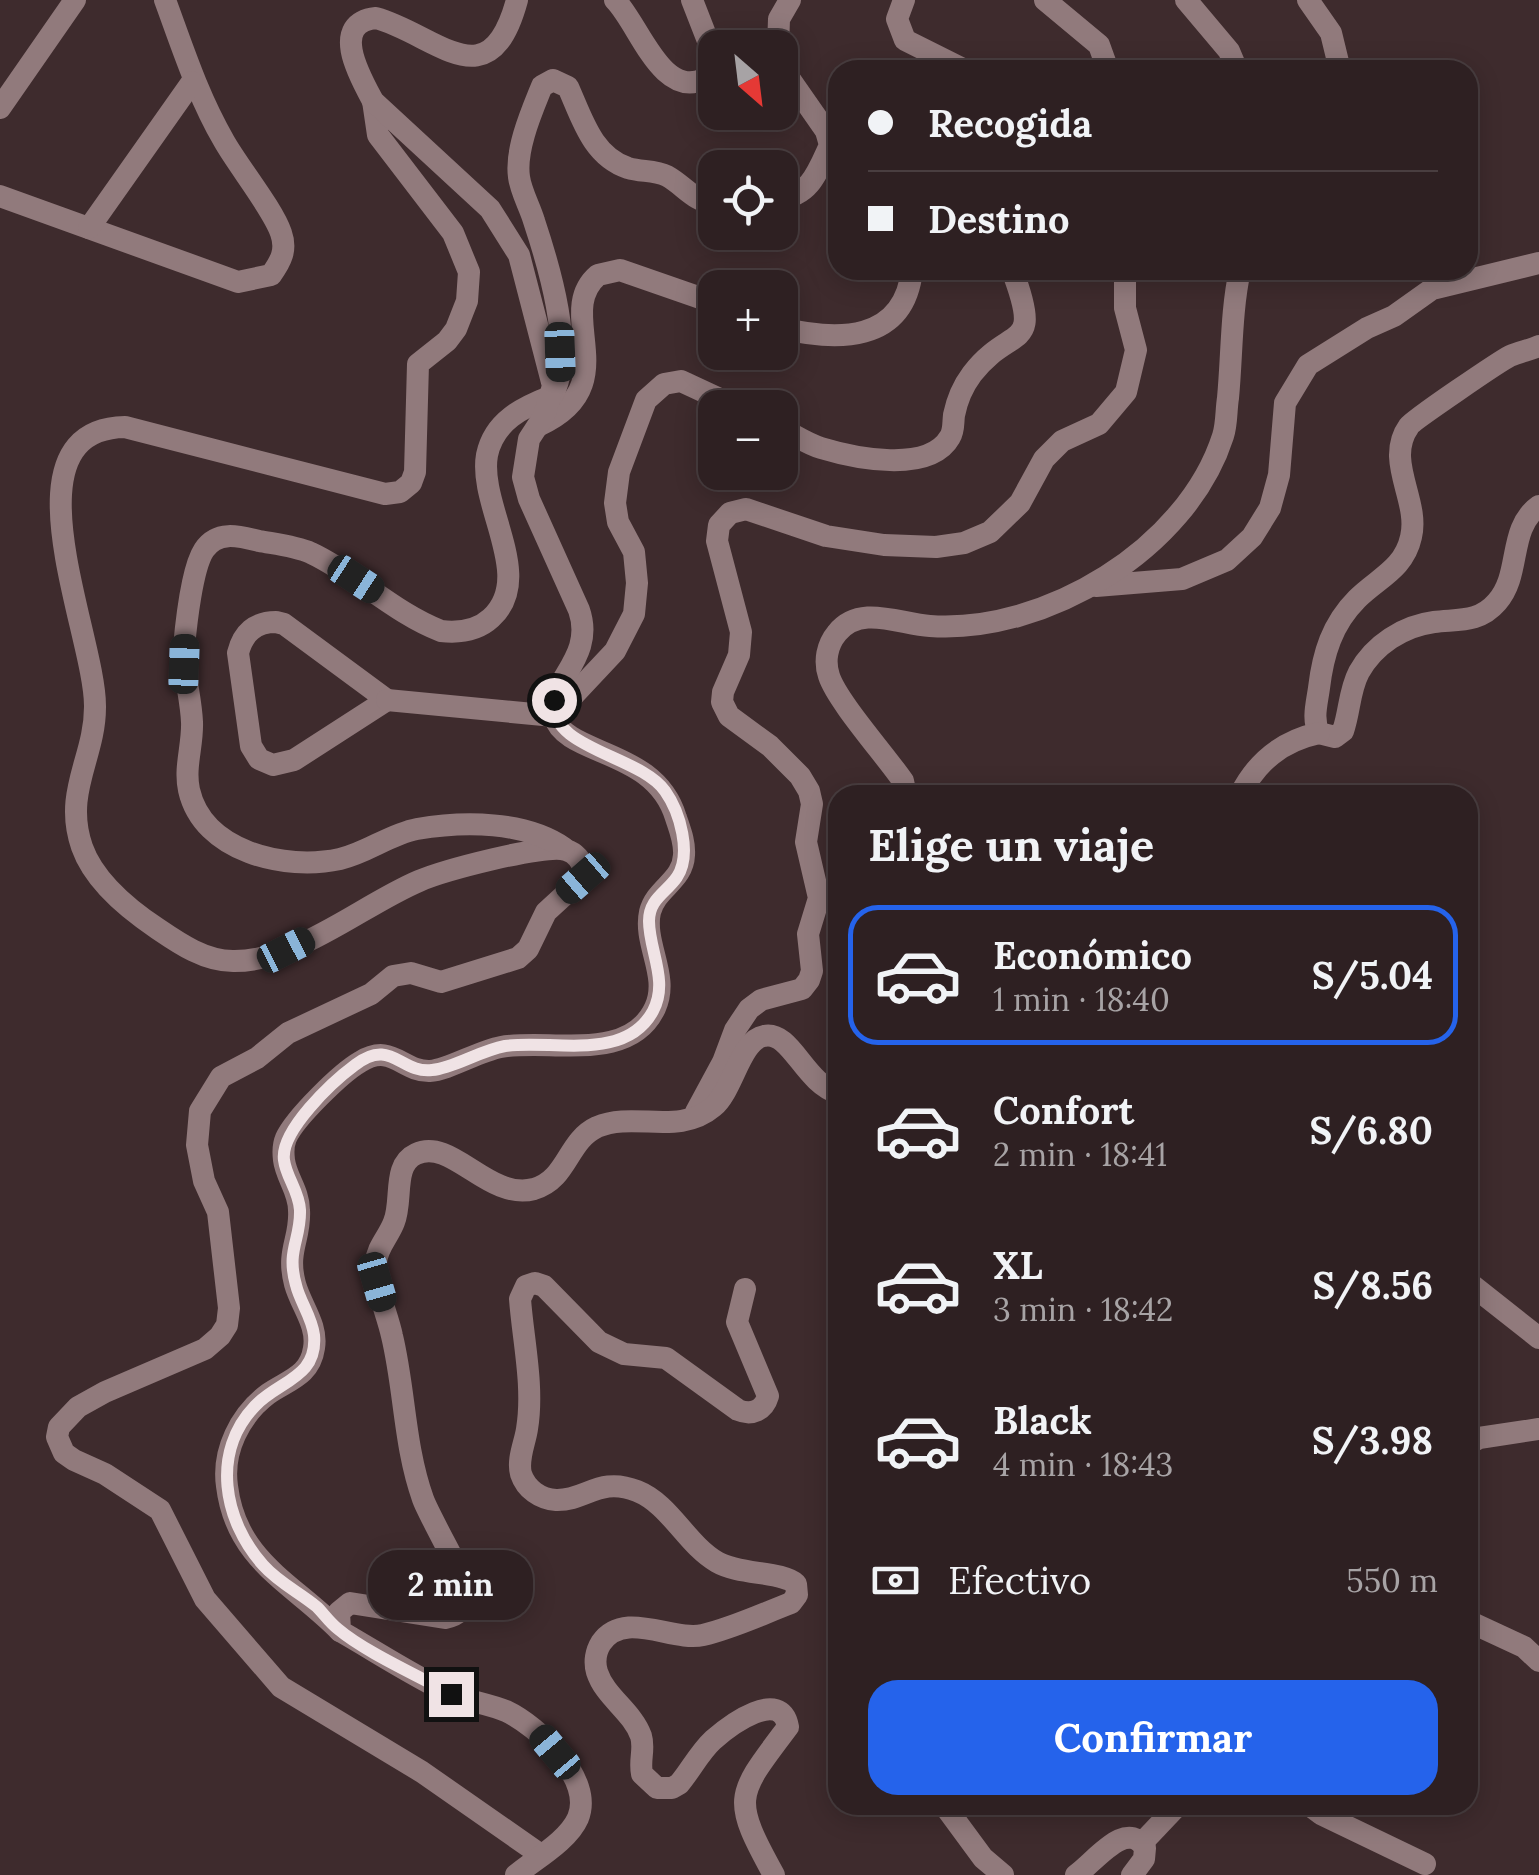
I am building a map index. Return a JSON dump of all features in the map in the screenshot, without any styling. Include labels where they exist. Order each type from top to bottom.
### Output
[{"type":"street","points":[[0,108],[74,0]]},
{"type":"street","points":[[0,196],[238,282],[271,275],[284,257],[281,232],[192,82],[165,0]]},
{"type":"street","points":[[517,0],[504,37],[493,49],[474,55],[423,40],[376,18],[360,22],[350,36],[361,79],[372,101],[378,135],[453,234],[469,272],[467,301],[456,329],[418,364],[414,478],[400,492],[386,494],[125,427],[99,430],[76,444],[62,464],[56,488],[64,565],[94,688],[88,749],[76,784],[79,837],[98,879],[155,927],[203,956],[231,961],[286,950],[420,880],[530,852],[567,850]]},
{"type":"street","points":[[615,0],[662,68],[676,80],[690,84],[704,79],[715,60],[692,0]]},
{"type":"street","points":[[779,30],[779,20],[790,0]]},
{"type":"street","points":[[904,0],[898,19],[905,40],[944,60]]},
{"type":"street","points":[[1044,0],[1099,45],[1104,60]]},
{"type":"street","points":[[1186,0],[1233,60]]},
{"type":"street","points":[[1308,0],[1330,34],[1337,60]]},
{"type":"street","points":[[516,1875],[575,1824],[582,1794],[576,1777],[540,1735],[518,1717],[451,1694],[340,1631],[316,1606],[286,1587],[261,1563],[235,1518],[226,1484],[229,1452],[242,1421],[260,1400],[304,1372],[314,1352],[314,1329],[292,1271],[292,1246],[300,1212],[283,1156],[287,1136],[349,1070],[367,1058],[398,1057],[412,1068],[428,1071],[507,1046],[570,1047],[610,1041],[643,1024],[658,998],[660,979],[650,914],[658,896],[678,875],[684,858],[683,842],[663,788],[647,773],[570,736],[554,716],[554,700],[578,656],[584,628],[525,488],[525,452],[560,382],[559,331],[548,266],[519,179],[524,140],[542,86],[552,80],[568,86],[594,143],[610,158],[630,169],[665,175],[698,198]]},
{"type":"street","points":[[90,228],[192,82]]},
{"type":"street","points":[[798,91],[828,138]]},
{"type":"street","points":[[372,101],[477,197],[511,238],[526,273],[553,386],[552,396]]},
{"type":"street","points":[[798,195],[805,191],[828,149]]},
{"type":"street","points":[[1478,278],[1539,263]]},
{"type":"street","points":[[536,427],[558,415],[580,393],[586,359],[583,295],[598,275],[620,270],[698,298]]},
{"type":"street","points":[[798,330],[844,336],[869,331],[891,318],[900,307],[910,280]]},
{"type":"street","points":[[798,437],[820,448],[895,461],[918,459],[938,450],[953,435],[956,405],[969,378],[988,358],[1017,338],[1024,324],[1024,302],[1016,280]]},
{"type":"street","points":[[692,1119],[716,1077],[734,1030],[749,1009],[761,1000],[802,989],[809,980],[812,971],[808,934],[818,898],[806,842],[812,804],[809,791],[800,776],[770,746],[730,716],[722,702],[739,655],[741,632],[717,541],[719,525],[730,513],[746,510],[826,536],[884,545],[936,547],[964,543],[990,532],[1020,504],[1044,458],[1062,441],[1099,424],[1126,392],[1136,350],[1125,308],[1125,280]]},
{"type":"street","points":[[904,785],[832,683],[827,654],[834,636],[850,622],[869,616],[930,626],[985,623],[1040,609],[1091,586],[1136,554],[1188,499],[1224,434],[1239,280]]},
{"type":"street","points":[[1091,586],[1182,579],[1228,560],[1252,537],[1270,508],[1279,475],[1285,403],[1308,365],[1394,316],[1432,289],[1469,280]]},
{"type":"street","points":[[1318,733],[1314,722],[1321,667],[1330,639],[1348,608],[1397,566],[1411,540],[1413,527],[1399,460],[1408,428],[1416,418],[1509,357],[1539,346]]},
{"type":"street","points":[[554,716],[615,652],[634,614],[634,552],[618,522],[615,502],[618,472],[646,400],[657,388],[681,381],[700,390]]},
{"type":"street","points":[[540,1855],[422,1772],[282,1687],[205,1599],[160,1510],[105,1474],[74,1460],[60,1446],[58,1437],[59,1427],[78,1408],[105,1392],[204,1349],[220,1336],[226,1325],[229,1308],[218,1212],[204,1181],[197,1145],[200,1112],[212,1087],[232,1068],[257,1058],[288,1033],[371,994],[392,976],[411,973],[442,982],[523,954],[546,912],[583,878],[583,864],[567,850],[547,836],[517,829],[456,826],[416,830],[340,859],[289,862],[243,849],[218,836],[192,802],[187,773],[192,730],[184,643],[198,565],[205,548],[229,535],[308,552],[430,627],[452,632],[473,629],[499,610],[509,580],[490,495],[487,456],[499,427],[521,408],[552,396]]},
{"type":"street","points":[[1246,785],[1255,770],[1277,750],[1318,733],[1335,738],[1343,731],[1358,673],[1391,638],[1418,625],[1464,622],[1497,603],[1511,576],[1520,528],[1527,515],[1539,506]]},
{"type":"street","points":[[387,700],[287,764],[266,763],[251,746],[240,646],[248,632],[260,624],[284,624],[387,700],[554,716]]},
{"type":"street","points":[[340,1631],[339,1612],[350,1603],[445,1618],[458,1614],[468,1597],[467,1583],[445,1548],[415,1473],[392,1336],[377,1282],[376,1260],[397,1215],[404,1164],[416,1154],[439,1152],[496,1186],[531,1190],[562,1171],[578,1140],[596,1128],[618,1122],[692,1119],[722,1100],[748,1046],[767,1035],[786,1043],[812,1078],[828,1087]]},
{"type":"street","points":[[744,1289],[737,1322],[768,1396],[762,1408],[750,1413],[738,1410],[666,1358],[638,1358],[611,1349],[587,1333],[544,1286],[526,1286],[520,1299],[529,1409],[520,1464],[530,1488],[552,1500],[600,1486],[634,1490],[653,1500],[698,1548],[720,1564],[749,1574],[788,1578],[796,1584],[797,1595],[791,1603],[706,1634],[688,1637],[634,1627],[616,1630],[602,1641],[596,1660],[600,1678],[640,1734],[644,1750],[642,1774],[656,1788],[679,1784],[712,1740],[731,1726],[765,1708],[784,1714],[788,1726],[754,1770],[744,1799],[749,1830],[774,1875]]},
{"type":"street","points":[[1478,1290],[1539,1338]]},
{"type":"street","points":[[1478,1439],[1539,1429]]},
{"type":"street","points":[[1478,1625],[1524,1646],[1539,1660]]},
{"type":"street","points":[[951,1815],[983,1858],[1003,1875]]},
{"type":"street","points":[[1142,1843],[1169,1815]]},
{"type":"street","points":[[1323,1815],[1425,1864]]},
{"type":"street","points":[[1076,1875],[1123,1836],[1142,1843],[1144,1859],[1132,1875]]},
{"type":"route","points":[[451,1694],[340,1631],[316,1606],[273,1576],[250,1549],[235,1518],[226,1468],[242,1421],[260,1400],[296,1380],[314,1352],[314,1329],[296,1286],[291,1259],[300,1212],[283,1156],[293,1127],[349,1070],[367,1058],[398,1057],[412,1068],[428,1071],[507,1046],[570,1047],[610,1041],[634,1031],[655,1007],[660,979],[650,914],[658,896],[678,875],[684,858],[672,804],[663,788],[647,773],[563,731],[554,716],[554,700]]}]
